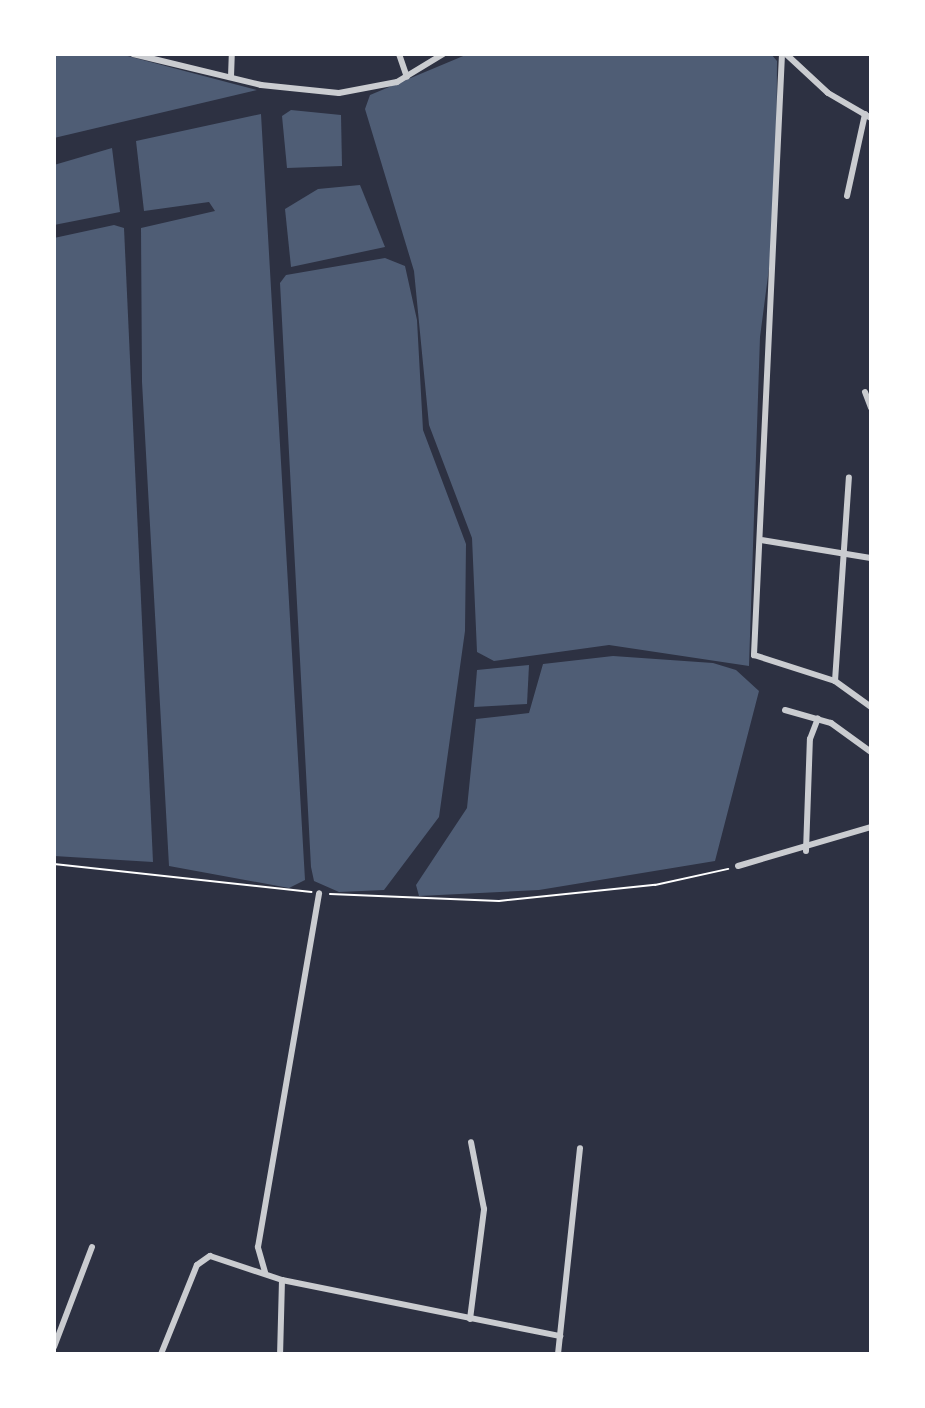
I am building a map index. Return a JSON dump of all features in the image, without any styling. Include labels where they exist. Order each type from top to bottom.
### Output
[{"type":"street","points":[[133,54],[155,56],[231,77],[339,93],[407,77],[443,54]]},
{"type":"street","points":[[231,77],[232,54]]},
{"type":"street","points":[[399,54],[407,77]]},
{"type":"street","points":[[784,54],[869,115],[847,196]]},
{"type":"street","points":[[784,54],[754,655],[835,681],[871,707]]},
{"type":"street","points":[[865,392],[871,408]]},
{"type":"street","points":[[835,681],[849,477]]},
{"type":"street","points":[[761,540],[871,558]]},
{"type":"street","points":[[785,710],[818,718],[871,752]]},
{"type":"street","points":[[806,851],[809,749],[818,718]]},
{"type":"street","points":[[738,866],[806,851],[871,827]]},
{"type":"street","points":[[265,1272],[257,1257],[319,893]]},
{"type":"street","points":[[470,1319],[484,1209],[471,1142]]},
{"type":"street","points":[[558,1354],[580,1148]]},
{"type":"street","points":[[54,1347],[92,1247]]},
{"type":"street","points":[[161,1354],[202,1259],[265,1272],[282,1280],[560,1336]]},
{"type":"street","points":[[280,1354],[282,1280]]},
{"type":"path","points":[[54,864],[319,893],[499,901],[655,885],[738,866]]},
{"type":"water","points":[[54,54],[120,54],[257,90],[54,138]]},
{"type":"water","points":[[468,54],[771,54],[777,61],[776,215],[760,337],[749,666],[609,645],[494,661],[477,652],[472,538],[429,425],[414,271],[365,109],[370,95]]},
{"type":"water","points":[[291,110],[341,115],[342,166],[287,168],[282,116]]},
{"type":"water","points":[[261,114],[305,880],[289,888],[169,866],[142,382],[141,228],[215,211],[209,202],[144,211],[136,141]]},
{"type":"water","points":[[112,148],[120,212],[54,225],[54,165]]},
{"type":"water","points":[[360,185],[385,247],[291,267],[285,209],[318,189]]},
{"type":"water","points":[[114,225],[124,228],[153,862],[54,856],[54,238]]},
{"type":"water","points":[[385,258],[405,266],[417,320],[423,430],[466,544],[465,631],[439,817],[384,890],[339,892],[314,881],[311,867],[280,283],[286,275]]},
{"type":"water","points":[[613,656],[713,663],[736,670],[759,691],[715,861],[539,890],[419,896],[416,885],[467,808],[476,719],[529,713],[543,664]]},
{"type":"water","points":[[529,665],[527,704],[474,707],[477,670]]}]
